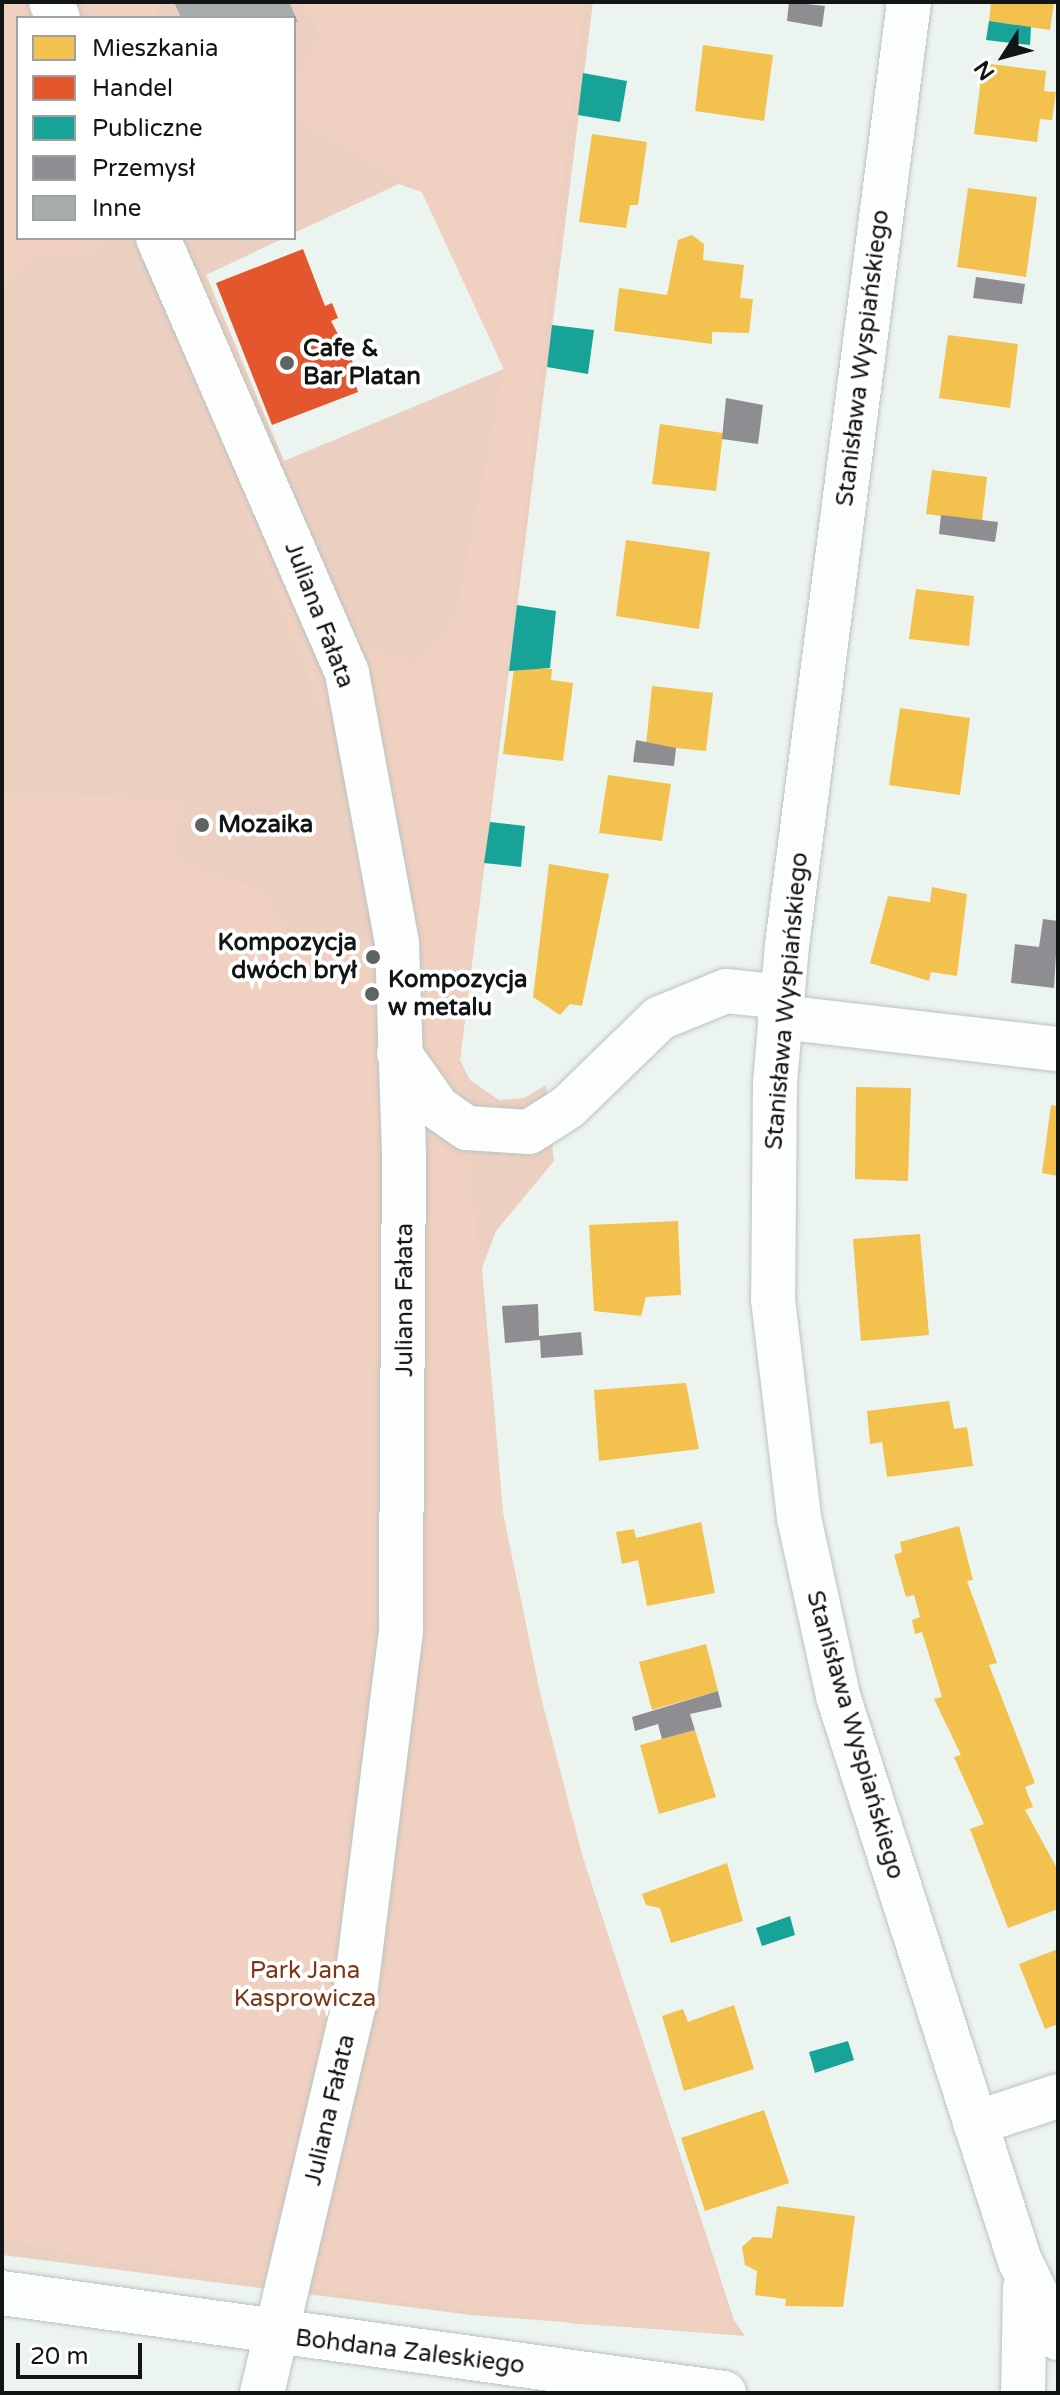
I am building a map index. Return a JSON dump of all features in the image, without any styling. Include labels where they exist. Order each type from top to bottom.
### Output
[{"type":"street","name":"Stanisława Wyspiańskiego","points":[[909,2],[781,1007],[773,1299],[799,1518],[838,1696],[1020,2261],[1058,2338]]},
{"type":"street","name":"Juliana Fałata","points":[[159,240],[347,673],[391,887],[404,1156],[401,1631],[354,2004],[262,2393]]},
{"type":"street","points":[[398,1051],[438,1108],[467,1128],[529,1132],[568,1107],[660,1018],[726,991],[781,1007],[1058,1049]]},
{"type":"street","points":[[975,2123],[1058,2096]]},
{"type":"street","name":"Stanisława Wyspiańskiego","points":[[1020,2261],[1027,2306],[1023,2393]]},
{"type":"street","name":"Bohdana Zaleskiego","points":[[2,2293],[277,2335],[724,2393]]},
{"type":"green space","name":"Park Jana Kasprowicza","points":[[2,2],[593,2],[460,1060],[470,1080],[499,1100],[524,1098],[546,1085],[554,1161],[496,1231],[482,1268],[503,1513],[552,1751],[583,1858],[734,2320],[745,2336],[471,2315],[2,2255]]},
{"type":"green space","points":[[2,2],[159,2],[156,16],[16,16],[16,240],[105,240],[89,255],[35,257],[2,290]]},
{"type":"green space","name":"Park Jana Kasprowicza","points":[[306,2],[584,2],[460,1060],[503,1513],[530,1655],[583,1858],[727,2310],[728,2333],[578,2324],[94,2258],[2,2238],[2,790],[179,801],[177,861],[264,891],[290,936],[408,938],[370,750],[331,734],[151,272],[183,260],[206,275],[318,563],[357,644],[415,664],[454,621],[504,369],[422,192],[296,119],[296,78],[319,37]]},
{"type":"building: Mieszkania","points":[[991,2],[1054,2],[1050,30],[989,21]]},
{"type":"building: Mieszkania","points":[[703,45],[773,55],[764,121],[695,111]]},
{"type":"building: Mieszkania","points":[[983,63],[1046,71],[1044,91],[1056,92],[1052,120],[1040,119],[1037,142],[974,134]]},
{"type":"building: Mieszkania","points":[[592,134],[647,142],[638,205],[630,205],[626,228],[579,222]]},
{"type":"building: Mieszkania","points":[[968,188],[1037,197],[1026,277],[957,267]]},
{"type":"building: Mieszkania","points":[[692,235],[704,244],[703,260],[744,265],[740,298],[753,299],[749,333],[712,332],[712,344],[614,331],[619,288],[667,295],[678,240]]},
{"type":"building: Mieszkania","points":[[948,335],[1018,344],[1010,408],[939,398]]},
{"type":"building: Mieszkania","points":[[660,424],[723,433],[716,491],[652,484]]},
{"type":"building: Mieszkania","points":[[932,470],[987,477],[982,521],[926,514]]},
{"type":"building: Mieszkania","points":[[626,540],[710,552],[699,629],[616,616]]},
{"type":"building: Mieszkania","points":[[916,589],[974,596],[969,646],[909,639]]},
{"type":"building: Mieszkania","points":[[514,668],[552,669],[551,680],[573,683],[563,761],[503,754]]},
{"type":"building: Mieszkania","points":[[652,686],[713,693],[706,751],[646,745]]},
{"type":"building: Mieszkania","points":[[900,708],[970,718],[960,795],[889,785]]},
{"type":"building: Mieszkania","points":[[608,775],[671,784],[662,841],[599,833]]},
{"type":"building: Mieszkania","points":[[549,864],[609,874],[582,1006],[570,1004],[560,1015],[533,997]]},
{"type":"building: Mieszkania","points":[[932,887],[967,894],[957,976],[931,972],[929,981],[870,963],[888,896],[930,902]]},
{"type":"building: Mieszkania","points":[[856,1087],[911,1088],[908,1181],[855,1179]]},
{"type":"building: Mieszkania","points":[[1051,1105],[1058,1106],[1058,1176],[1042,1173]]},
{"type":"building: Mieszkania","points":[[678,1221],[681,1295],[646,1297],[641,1316],[594,1311],[589,1225]]},
{"type":"building: Mieszkania","points":[[920,1234],[929,1335],[861,1341],[853,1239]]},
{"type":"building: Mieszkania","points":[[686,1383],[699,1449],[599,1461],[594,1390]]},
{"type":"building: Mieszkania","points":[[949,1401],[954,1429],[967,1427],[973,1466],[887,1477],[882,1442],[870,1444],[867,1411]]},
{"type":"building: Mieszkania","points":[[701,1522],[715,1593],[647,1606],[638,1560],[622,1564],[616,1532],[634,1529],[636,1538]]},
{"type":"building: Mieszkania","points":[[959,1526],[973,1580],[967,1581],[997,1663],[989,1665],[1035,1783],[1025,1787],[1033,1807],[1025,1810],[1058,1870],[1058,1909],[1008,1928],[970,1829],[984,1824],[954,1757],[961,1755],[934,1699],[942,1697],[922,1632],[915,1634],[912,1620],[920,1617],[914,1595],[906,1597],[894,1555],[902,1552],[900,1542]]},
{"type":"building: Mieszkania","points":[[706,1644],[718,1691],[652,1710],[639,1662]]},
{"type":"building: Mieszkania","points":[[695,1730],[716,1797],[659,1814],[640,1745]]},
{"type":"building: Mieszkania","points":[[727,1863],[743,1921],[671,1943],[660,1908],[646,1905],[642,1894]]},
{"type":"building: Mieszkania","points":[[1058,1949],[1058,2024],[1045,2029],[1019,1964]]},
{"type":"building: Mieszkania","points":[[734,2005],[754,2069],[684,2091],[662,2016],[683,2009],[688,2022]]},
{"type":"building: Mieszkania","points":[[764,2110],[789,2183],[705,2211],[681,2138]]},
{"type":"building: Mieszkania","points":[[777,2206],[855,2216],[843,2307],[785,2306],[786,2299],[755,2295],[757,2271],[745,2265],[742,2247],[753,2237],[772,2238]]},
{"type":"building: Handel","points":[[303,249],[325,306],[332,303],[338,318],[331,321],[359,374],[353,377],[358,392],[272,425],[216,283]]},
{"type":"building: Publiczne","points":[[989,21],[1031,27],[1030,45],[986,40]]},
{"type":"building: Publiczne","points":[[583,73],[627,81],[620,122],[578,115]]},
{"type":"building: Publiczne","points":[[552,325],[594,330],[588,374],[547,367]]},
{"type":"building: Publiczne","points":[[517,605],[556,611],[550,668],[509,671]]},
{"type":"building: Publiczne","points":[[490,822],[525,826],[521,867],[484,863]]},
{"type":"building: Publiczne","points":[[790,1916],[795,1935],[762,1946],[756,1928]]},
{"type":"building: Publiczne","points":[[848,2041],[854,2060],[815,2073],[809,2052]]},
{"type":"building: Przemysł","points":[[789,2],[825,6],[822,27],[787,21]]},
{"type":"building: Przemysł","points":[[976,277],[1025,284],[1022,304],[973,298]]},
{"type":"building: Przemysł","points":[[726,398],[763,405],[758,444],[722,439]]},
{"type":"building: Przemysł","points":[[941,515],[998,522],[995,542],[939,534]]},
{"type":"building: Przemysł","points":[[636,740],[676,748],[674,766],[633,762]]},
{"type":"building: Przemysł","points":[[1043,919],[1058,921],[1054,988],[1011,983],[1015,944],[1039,947]]},
{"type":"building: Przemysł","points":[[538,1304],[539,1336],[581,1332],[583,1355],[541,1358],[540,1340],[505,1343],[502,1306]]},
{"type":"building: Przemysł","points":[[718,1691],[722,1707],[690,1714],[695,1730],[662,1739],[658,1724],[635,1731],[632,1717]]},
{"type":"building: Inne","points":[[174,2],[289,2],[295,16],[180,16]]},
{"type":"place","name":"Cafe & Bar Platan","points":[[287,363]]},
{"type":"place","name":"Mozaika","points":[[202,825]]},
{"type":"place","name":"Kompozycja dwóch brył","points":[[373,957]]},
{"type":"place","name":"Kompozycja w metalu","points":[[372,994]]}]
